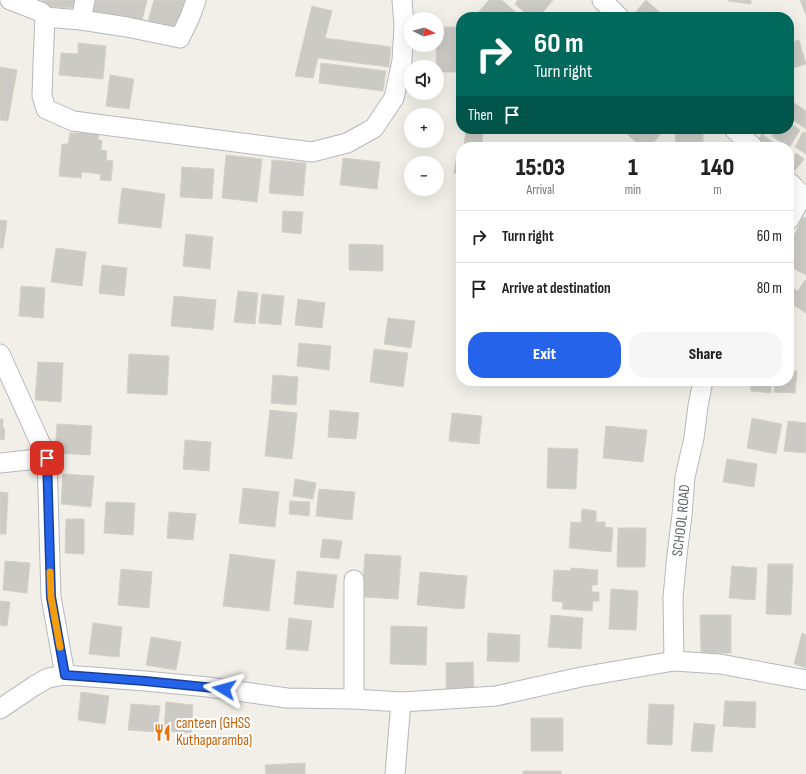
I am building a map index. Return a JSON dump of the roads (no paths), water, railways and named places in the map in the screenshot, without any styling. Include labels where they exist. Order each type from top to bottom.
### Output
[{"type":"street","points":[[10,0],[41,12],[45,17],[42,96],[46,109],[73,120],[312,152],[347,143],[374,128],[394,98],[402,61],[404,24],[402,0]]},
{"type":"street","points":[[81,20],[85,0]]},
{"type":"street","points":[[45,17],[81,20],[127,27],[180,38],[196,0]]},
{"type":"street","points":[[602,0],[614,12]]},
{"type":"street","points":[[739,134],[747,142]]},
{"type":"street","points":[[794,187],[804,197],[794,212]]},
{"type":"street","points":[[0,354],[47,458],[51,597],[65,675]]},
{"type":"street","name":"SCHOOL ROAD","points":[[674,661],[674,597],[677,555],[686,477],[702,386]]},
{"type":"street","points":[[0,463],[47,458]]},
{"type":"street","points":[[354,580],[354,699]]},
{"type":"street","points":[[0,709],[48,678],[65,675],[208,687],[288,698],[354,699],[401,702],[496,696],[581,677],[674,661],[720,664],[806,680]]},
{"type":"street","points":[[395,774],[401,702]]},
{"type":"place","name":"canteen (GHSS Kuthaparamba)","points":[[163,732]]}]
